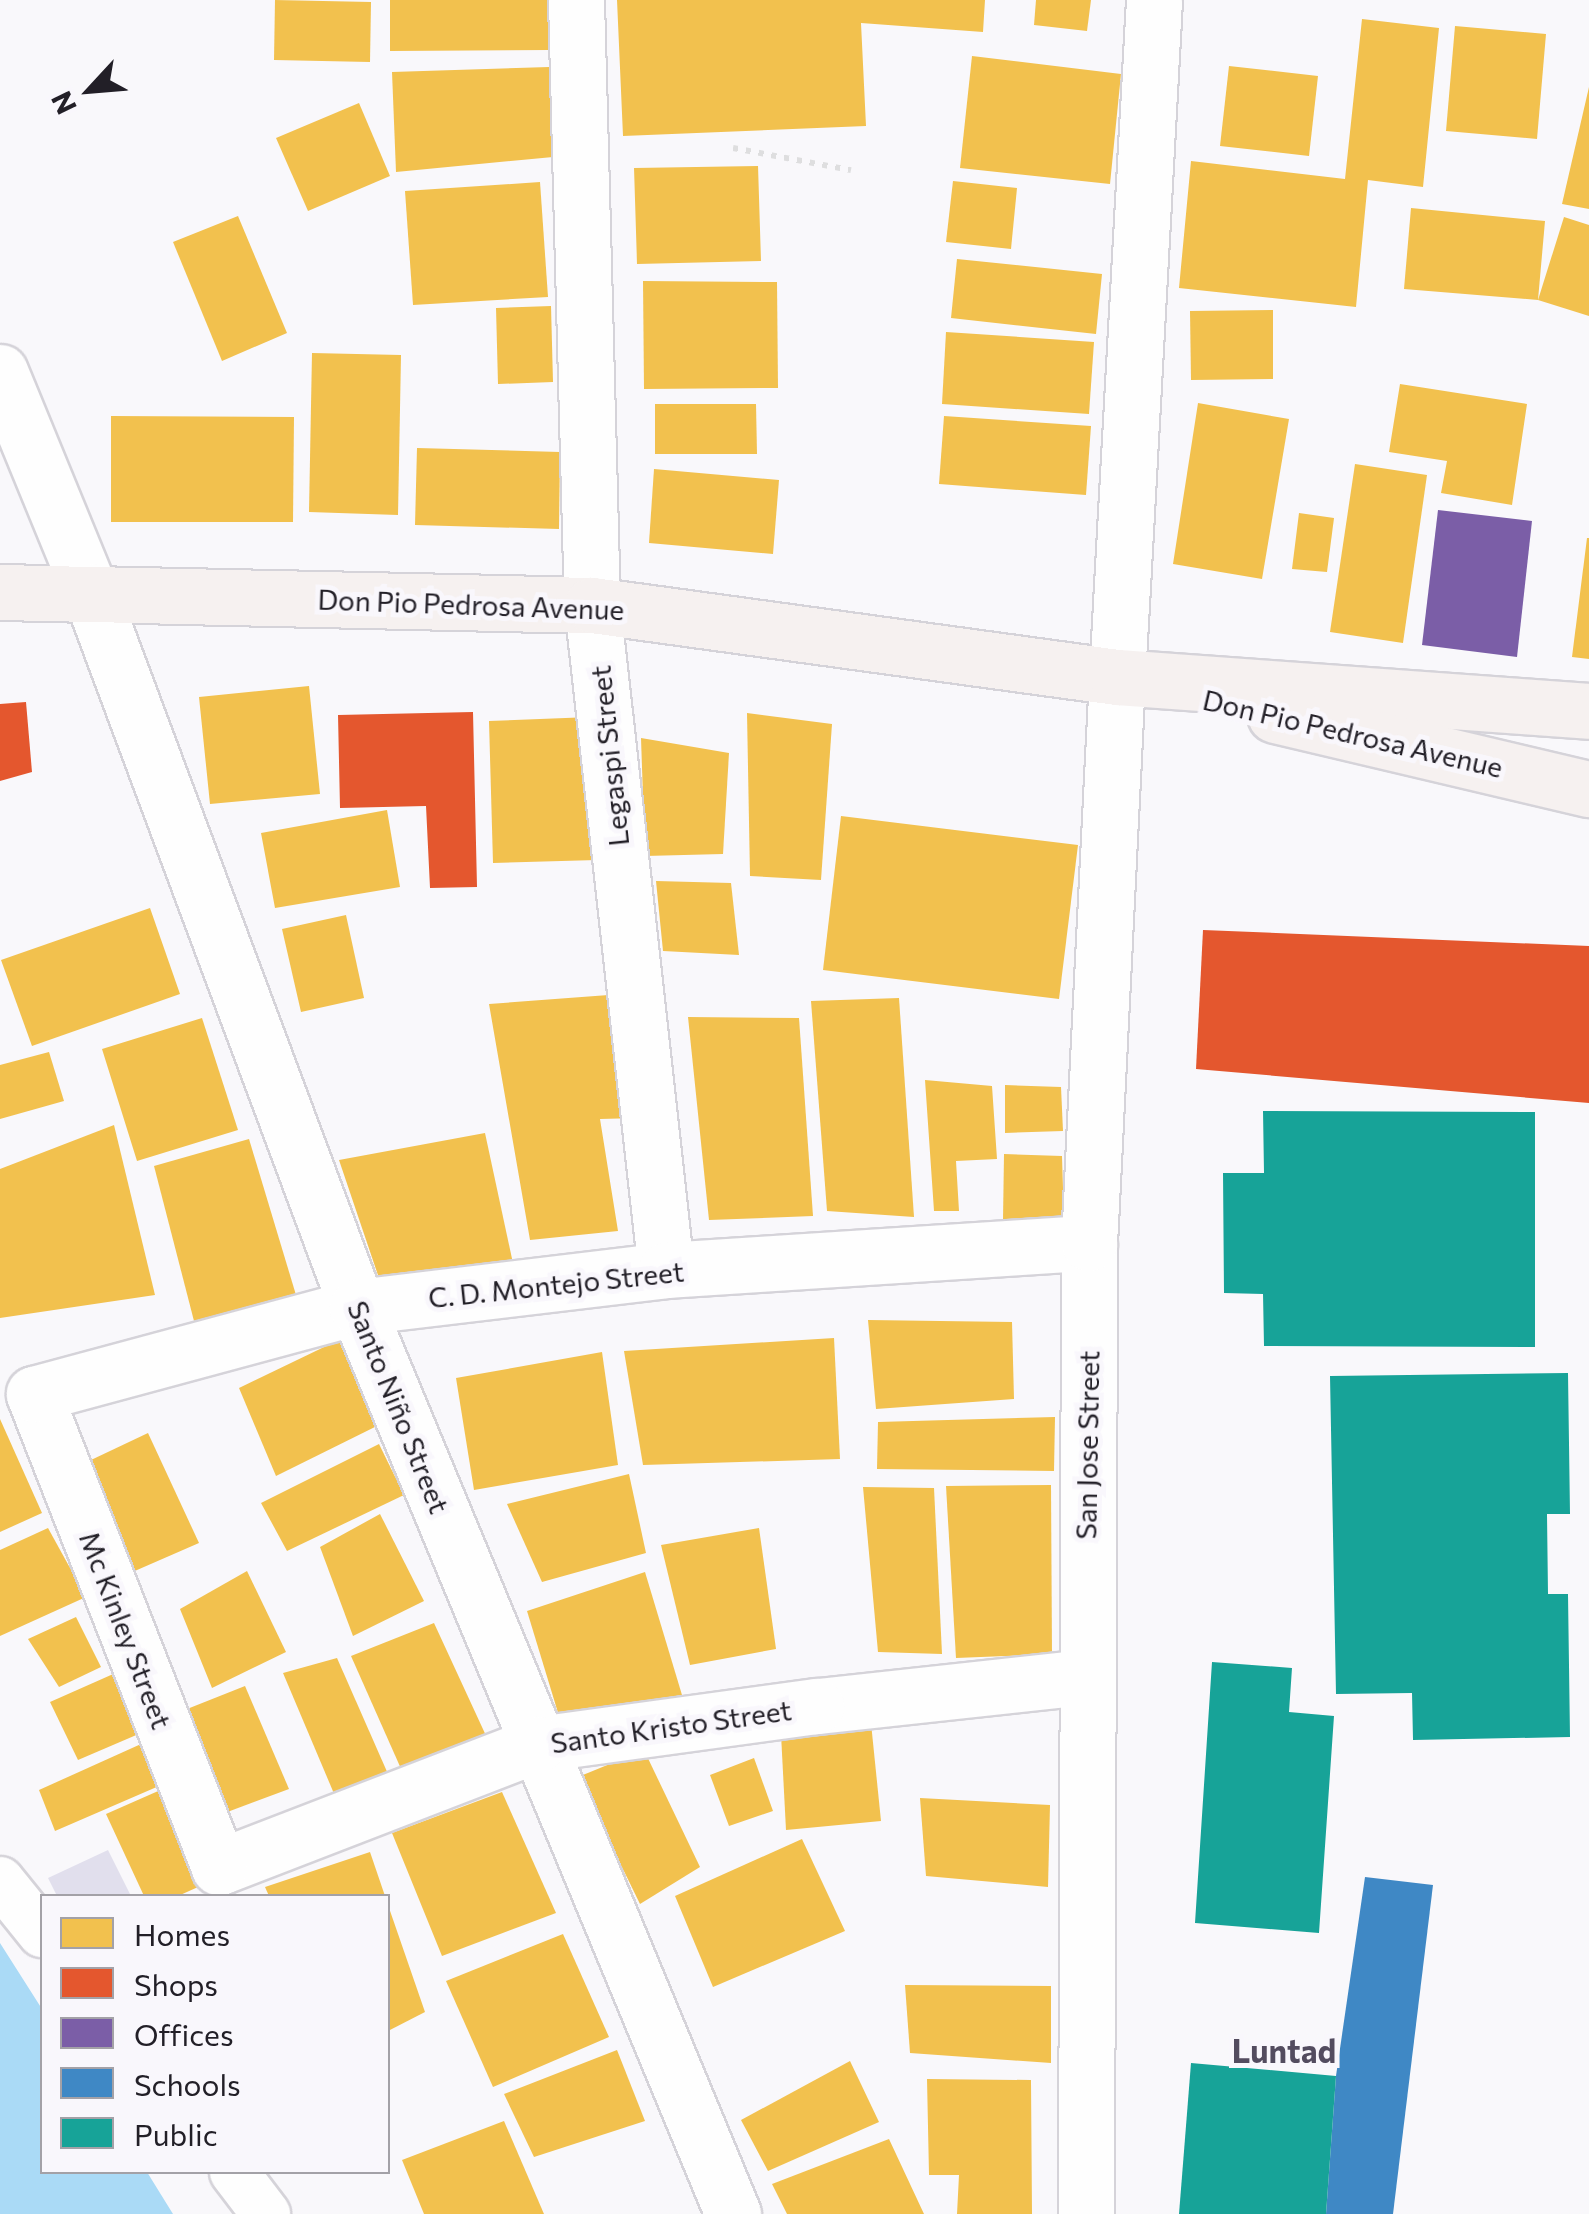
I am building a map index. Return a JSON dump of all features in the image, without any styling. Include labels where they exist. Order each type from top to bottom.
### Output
[{"type":"highway","name":"Don Pio Pedrosa Avenue","points":[[0,592],[592,605],[1117,677],[1589,710]]},
{"type":"highway","name":"Don Pio Pedrosa Avenue","points":[[1117,677],[1589,789]]},
{"type":"street","name":"Legaspi Street","points":[[576,0],[592,605],[666,1270]]},
{"type":"street","name":"San Jose Street","points":[[1086,2214],[1088,1242],[1154,0]]},
{"type":"street","name":"Santo Niño Street","points":[[0,372],[90,591],[358,1307],[733,2214]]},
{"type":"street","name":"C. D. Montejo Street","points":[[34,1394],[358,1307],[666,1270],[1088,1242]]},
{"type":"street","name":"Mc Kinley Street","points":[[34,1394],[219,1867]]},
{"type":"street","name":"Santo Kristo Street","points":[[219,1867],[538,1744],[816,1706],[1085,1677]]},
{"type":"street","points":[[0,1881],[40,1931]]},
{"type":"street","points":[[236,2174],[266,2214]]},
{"type":"path","points":[[732,148],[851,170]]},
{"type":"water","points":[[0,1943],[40,2006],[40,2174],[148,2174],[173,2214],[0,2214]]},
{"type":"building: Homes","points":[[275,0],[371,2],[370,62],[274,60]]},
{"type":"building: Homes","points":[[390,0],[548,0],[549,50],[390,51]]},
{"type":"building: Homes","points":[[617,0],[985,0],[983,32],[861,23],[866,126],[623,136]]},
{"type":"building: Homes","points":[[1036,0],[1091,0],[1087,31],[1034,25]]},
{"type":"building: Homes","points":[[1362,19],[1439,28],[1423,187],[1368,180],[1356,307],[1179,288],[1191,161],[1345,179]]},
{"type":"building: Homes","points":[[1455,26],[1546,34],[1537,139],[1446,131]]},
{"type":"building: Homes","points":[[972,56],[1121,74],[1110,184],[960,168]]},
{"type":"building: Homes","points":[[1229,66],[1318,76],[1309,156],[1220,146]]},
{"type":"building: Homes","points":[[549,67],[553,157],[396,172],[392,72]]},
{"type":"building: Homes","points":[[1589,87],[1589,209],[1562,204]]},
{"type":"building: Homes","points":[[359,103],[390,176],[308,211],[276,138]]},
{"type":"building: Homes","points":[[758,166],[761,261],[637,264],[634,168]]},
{"type":"building: Homes","points":[[953,181],[1017,188],[1011,249],[946,242]]},
{"type":"building: Homes","points":[[540,182],[548,297],[413,305],[405,191]]},
{"type":"building: Homes","points":[[1411,208],[1545,221],[1538,300],[1404,289]]},
{"type":"building: Homes","points":[[238,216],[287,333],[222,361],[173,242]]},
{"type":"building: Homes","points":[[1564,217],[1589,225],[1589,316],[1538,300]]},
{"type":"building: Homes","points":[[957,259],[1102,274],[1096,334],[951,318]]},
{"type":"building: Homes","points":[[643,281],[777,282],[778,388],[644,389]]},
{"type":"building: Homes","points":[[551,306],[553,382],[498,384],[496,308]]},
{"type":"building: Homes","points":[[1273,310],[1273,379],[1191,380],[1190,311]]},
{"type":"building: Homes","points":[[946,332],[1094,342],[1089,414],[942,404]]},
{"type":"building: Homes","points":[[312,353],[401,355],[398,515],[309,512]]},
{"type":"building: Homes","points":[[1400,384],[1527,404],[1512,505],[1441,493],[1447,461],[1389,452]]},
{"type":"building: Homes","points":[[1198,403],[1289,419],[1262,579],[1173,564]]},
{"type":"building: Homes","points":[[655,404],[756,404],[757,454],[655,454]]},
{"type":"building: Homes","points":[[111,416],[294,417],[293,522],[111,522]]},
{"type":"building: Homes","points":[[944,416],[1091,426],[1086,495],[939,484]]},
{"type":"building: Homes","points":[[417,448],[560,452],[559,529],[415,525]]},
{"type":"building: Homes","points":[[1355,464],[1427,475],[1403,643],[1330,632]]},
{"type":"building: Homes","points":[[654,469],[779,480],[773,554],[649,543]]},
{"type":"building: Homes","points":[[1299,513],[1334,518],[1327,572],[1292,569]]},
{"type":"building: Homes","points":[[1589,538],[1589,659],[1572,657]]},
{"type":"building: Homes","points":[[309,686],[320,794],[210,804],[199,697]]},
{"type":"building: Homes","points":[[747,713],[832,724],[821,880],[750,876]]},
{"type":"building: Homes","points":[[591,717],[597,860],[493,863],[489,721]]},
{"type":"building: Homes","points":[[641,738],[729,753],[723,854],[645,856]]},
{"type":"building: Homes","points":[[387,810],[400,887],[275,908],[261,833]]},
{"type":"building: Homes","points":[[841,816],[1078,845],[1059,999],[823,970]]},
{"type":"building: Homes","points":[[656,881],[731,883],[739,955],[663,951]]},
{"type":"building: Homes","points":[[150,908],[180,994],[32,1046],[1,960]]},
{"type":"building: Homes","points":[[346,915],[364,998],[301,1012],[282,929]]},
{"type":"building: Homes","points":[[622,994],[638,1118],[600,1119],[618,1231],[530,1240],[489,1004]]},
{"type":"building: Homes","points":[[899,998],[914,1217],[827,1211],[811,1001]]},
{"type":"building: Homes","points":[[688,1017],[799,1018],[813,1216],[709,1220]]},
{"type":"building: Homes","points":[[202,1018],[238,1130],[137,1161],[102,1049]]},
{"type":"building: Homes","points":[[49,1052],[64,1101],[0,1119],[0,1065]]},
{"type":"building: Homes","points":[[925,1080],[992,1086],[997,1159],[956,1161],[959,1211],[934,1211]]},
{"type":"building: Homes","points":[[1005,1085],[1061,1087],[1063,1131],[1005,1133]]},
{"type":"building: Homes","points":[[114,1125],[155,1295],[0,1318],[0,1169]]},
{"type":"building: Homes","points":[[485,1133],[514,1268],[382,1287],[339,1160]]},
{"type":"building: Homes","points":[[249,1139],[296,1295],[194,1321],[154,1166]]},
{"type":"building: Homes","points":[[1004,1154],[1062,1156],[1064,1222],[1003,1220]]},
{"type":"building: Homes","points":[[868,1320],[1012,1322],[1014,1399],[876,1409]]},
{"type":"building: Homes","points":[[349,1335],[387,1421],[276,1476],[239,1388]]},
{"type":"building: Homes","points":[[834,1338],[840,1459],[643,1465],[624,1351]]},
{"type":"building: Homes","points":[[602,1352],[618,1465],[474,1490],[456,1378]]},
{"type":"building: Homes","points":[[1055,1417],[1054,1471],[877,1469],[878,1422]]},
{"type":"building: Homes","points":[[0,1419],[42,1513],[0,1532]]},
{"type":"building: Homes","points":[[148,1433],[199,1543],[121,1577],[72,1469]]},
{"type":"building: Homes","points":[[379,1444],[404,1495],[287,1551],[261,1503]]},
{"type":"building: Homes","points":[[629,1474],[646,1553],[542,1582],[507,1504]]},
{"type":"building: Homes","points":[[1051,1485],[1052,1654],[956,1658],[946,1486]]},
{"type":"building: Homes","points":[[863,1487],[934,1488],[942,1654],[878,1652]]},
{"type":"building: Homes","points":[[380,1514],[424,1601],[353,1636],[320,1547]]},
{"type":"building: Homes","points":[[48,1528],[86,1597],[0,1636],[0,1550]]},
{"type":"building: Homes","points":[[759,1528],[776,1649],[690,1665],[661,1545]]},
{"type":"building: Homes","points":[[247,1571],[286,1652],[212,1688],[180,1609]]},
{"type":"building: Homes","points":[[645,1572],[682,1695],[559,1716],[527,1611]]},
{"type":"building: Homes","points":[[76,1617],[101,1667],[59,1687],[28,1639]]},
{"type":"building: Homes","points":[[434,1623],[488,1740],[402,1771],[351,1656]]},
{"type":"building: Homes","points":[[337,1658],[388,1774],[335,1796],[283,1673]]},
{"type":"building: Homes","points":[[120,1671],[141,1733],[78,1760],[50,1702]]},
{"type":"building: Homes","points":[[245,1686],[289,1789],[222,1814],[177,1713]]},
{"type":"building: Homes","points":[[871,1723],[881,1821],[786,1830],[781,1734]]},
{"type":"building: Homes","points":[[141,1744],[159,1786],[55,1831],[39,1790]]},
{"type":"building: Homes","points":[[644,1750],[700,1867],[640,1904],[578,1777]]},
{"type":"building: Homes","points":[[754,1758],[773,1811],[729,1826],[710,1775]]},
{"type":"building: Homes","points":[[165,1788],[207,1883],[182,1894],[143,1894],[106,1814]]},
{"type":"building: Homes","points":[[502,1792],[556,1913],[442,1956],[392,1833]]},
{"type":"building: Homes","points":[[920,1798],[1050,1805],[1048,1887],[926,1876]]},
{"type":"building: Homes","points":[[802,1839],[845,1931],[713,1987],[675,1896]]},
{"type":"building: Homes","points":[[370,1852],[384,1894],[268,1894],[265,1887]]},
{"type":"building: Homes","points":[[390,1911],[425,2012],[390,2030]]},
{"type":"building: Homes","points":[[563,1934],[609,2037],[493,2087],[446,1981]]},
{"type":"building: Homes","points":[[905,1985],[1051,1986],[1051,2063],[910,2053]]},
{"type":"building: Homes","points":[[617,2050],[645,2121],[534,2157],[504,2094]]},
{"type":"building: Homes","points":[[850,2061],[879,2122],[768,2171],[741,2120]]},
{"type":"building: Homes","points":[[927,2079],[1031,2080],[1032,2214],[957,2214],[959,2175],[929,2175]]},
{"type":"building: Homes","points":[[504,2121],[544,2214],[424,2214],[402,2160]]},
{"type":"building: Homes","points":[[889,2139],[924,2214],[787,2214],[772,2184]]},
{"type":"building: Shops","points":[[26,702],[32,772],[0,781],[0,704]]},
{"type":"building: Shops","points":[[473,712],[477,887],[430,888],[426,806],[340,808],[338,715]]},
{"type":"building: Shops","points":[[1203,930],[1589,946],[1589,1103],[1196,1069]]},
{"type":"building: Offices","points":[[1438,510],[1532,521],[1517,657],[1422,645]]},
{"type":"building: Schools","points":[[1365,1877],[1433,1885],[1393,2214],[1326,2214],[1336,2076]]},
{"type":"building: Public","points":[[1263,1111],[1535,1112],[1535,1347],[1264,1346],[1263,1294],[1224,1293],[1223,1173],[1264,1173]]},
{"type":"building: Public","points":[[1568,1373],[1570,1514],[1547,1514],[1548,1594],[1568,1594],[1570,1737],[1413,1740],[1412,1693],[1336,1694],[1330,1376]]},
{"type":"building: Public","points":[[1212,1662],[1292,1668],[1289,1712],[1334,1716],[1319,1933],[1195,1923]]},
{"type":"building: Public","points":[[1191,2063],[1336,2076],[1326,2214],[1179,2214]]},
{"type":"building: Other","points":[[108,1850],[130,1894],[56,1894],[48,1878]]},
{"type":"district","name":"Luntad","points":[[1284,2050]]}]
